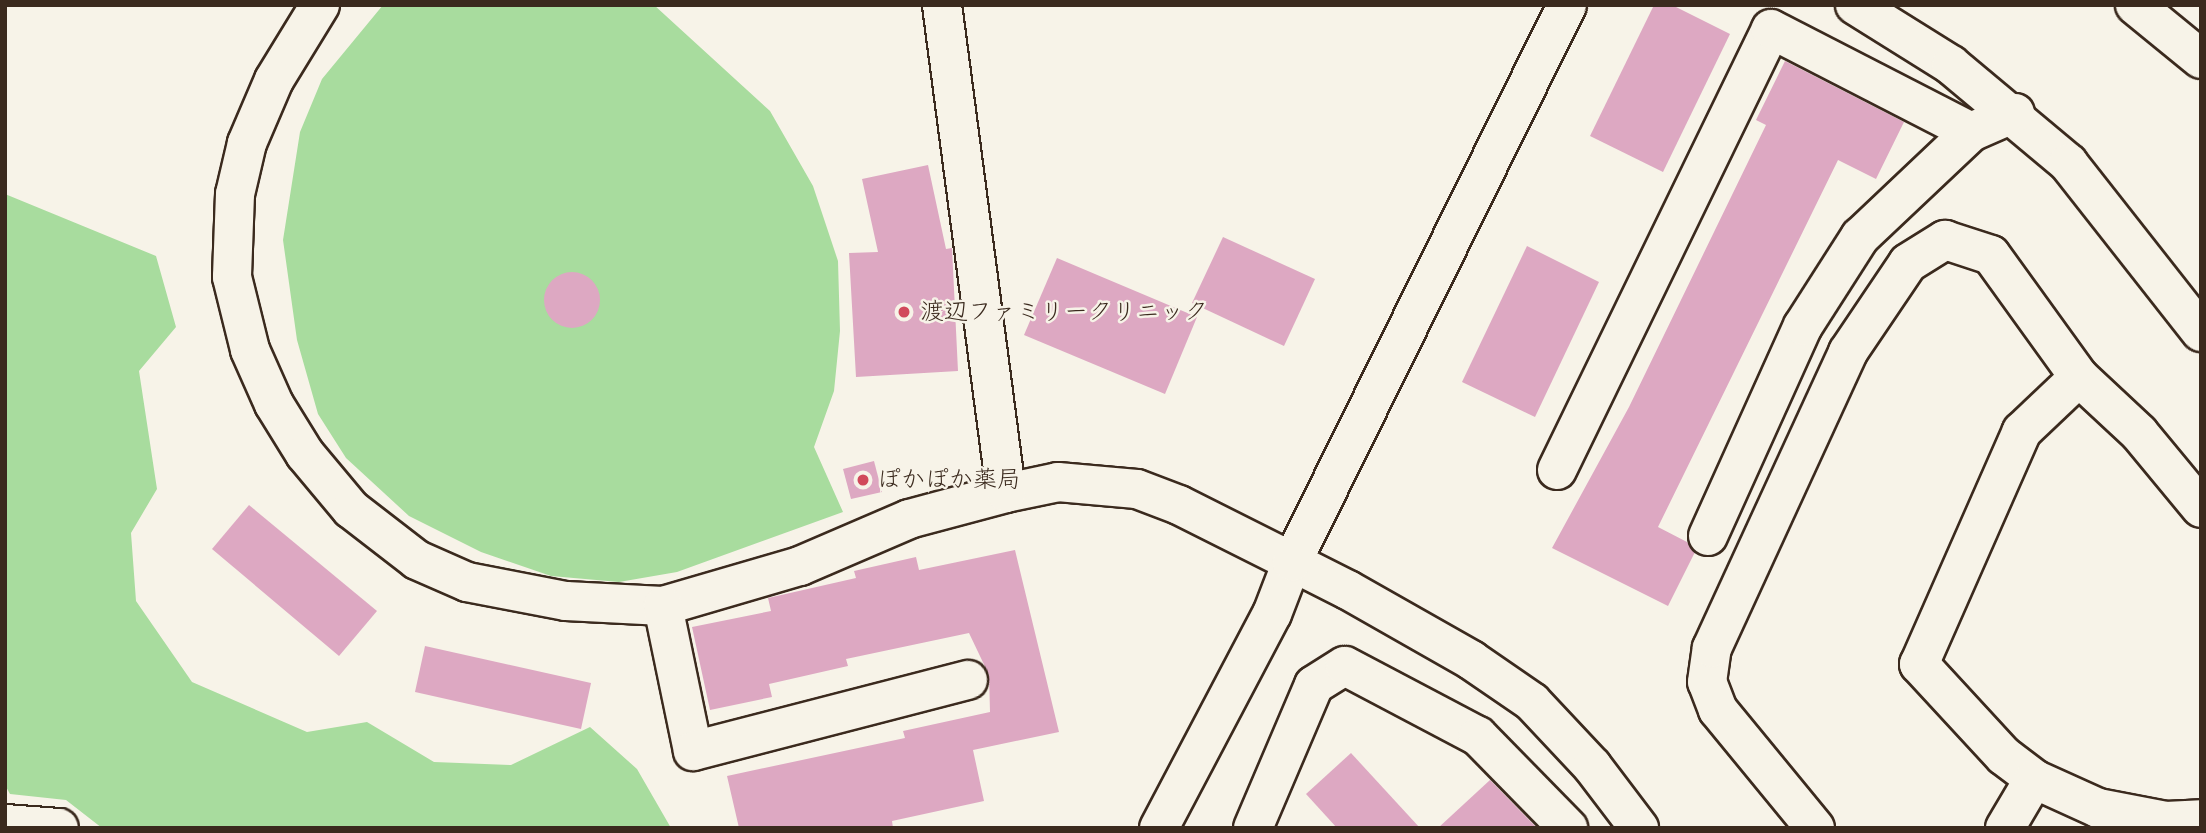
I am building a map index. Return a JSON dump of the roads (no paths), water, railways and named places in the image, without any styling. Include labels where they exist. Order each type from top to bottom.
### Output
[{"type":"street","points":[[320,5],[274,80],[247,143],[234,194],[234,289],[250,350],[274,404],[305,454],[351,509],[417,560],[467,582],[566,601],[663,607],[800,566],[909,519],[1006,493],[1058,482],[1137,489],[1292,562],[1471,660],[1532,702],[1592,766],[1639,828]]},
{"type":"street","points":[[942,5],[1006,493]]},
{"type":"street","points":[[1159,828],[1272,614],[1292,562],[1567,5]]},
{"type":"street","points":[[1856,5],[1951,65],[2015,113],[2117,220],[2201,332]]},
{"type":"street","points":[[2134,5],[2201,59]]},
{"type":"street","points":[[1557,470],[1771,29],[1971,132]]},
{"type":"street","points":[[1708,536],[1803,326],[1860,237],[1971,132],[2015,113]]},
{"type":"street","points":[[1815,828],[1718,710],[1707,682],[1712,649],[1848,352],[1908,262],[1945,240],[1992,255],[2080,377],[2139,433],[2201,508]]},
{"type":"street","points":[[2080,377],[2022,431],[1919,664],[2004,756],[2035,779],[2098,808],[2166,821],[2201,819]]},
{"type":"street","points":[[663,607],[693,751],[968,680]]},
{"type":"street","points":[[1253,828],[1314,685],[1345,666],[1478,736],[1568,828]]},
{"type":"street","points":[[2005,828],[2035,779]]},
{"type":"street","points":[[5,824],[59,828]]},
{"type":"place","name":"渡辺ファミリークリニック","points":[[904,312]]},
{"type":"place","name":"ぽかぽか薬局","points":[[863,480]]}]
